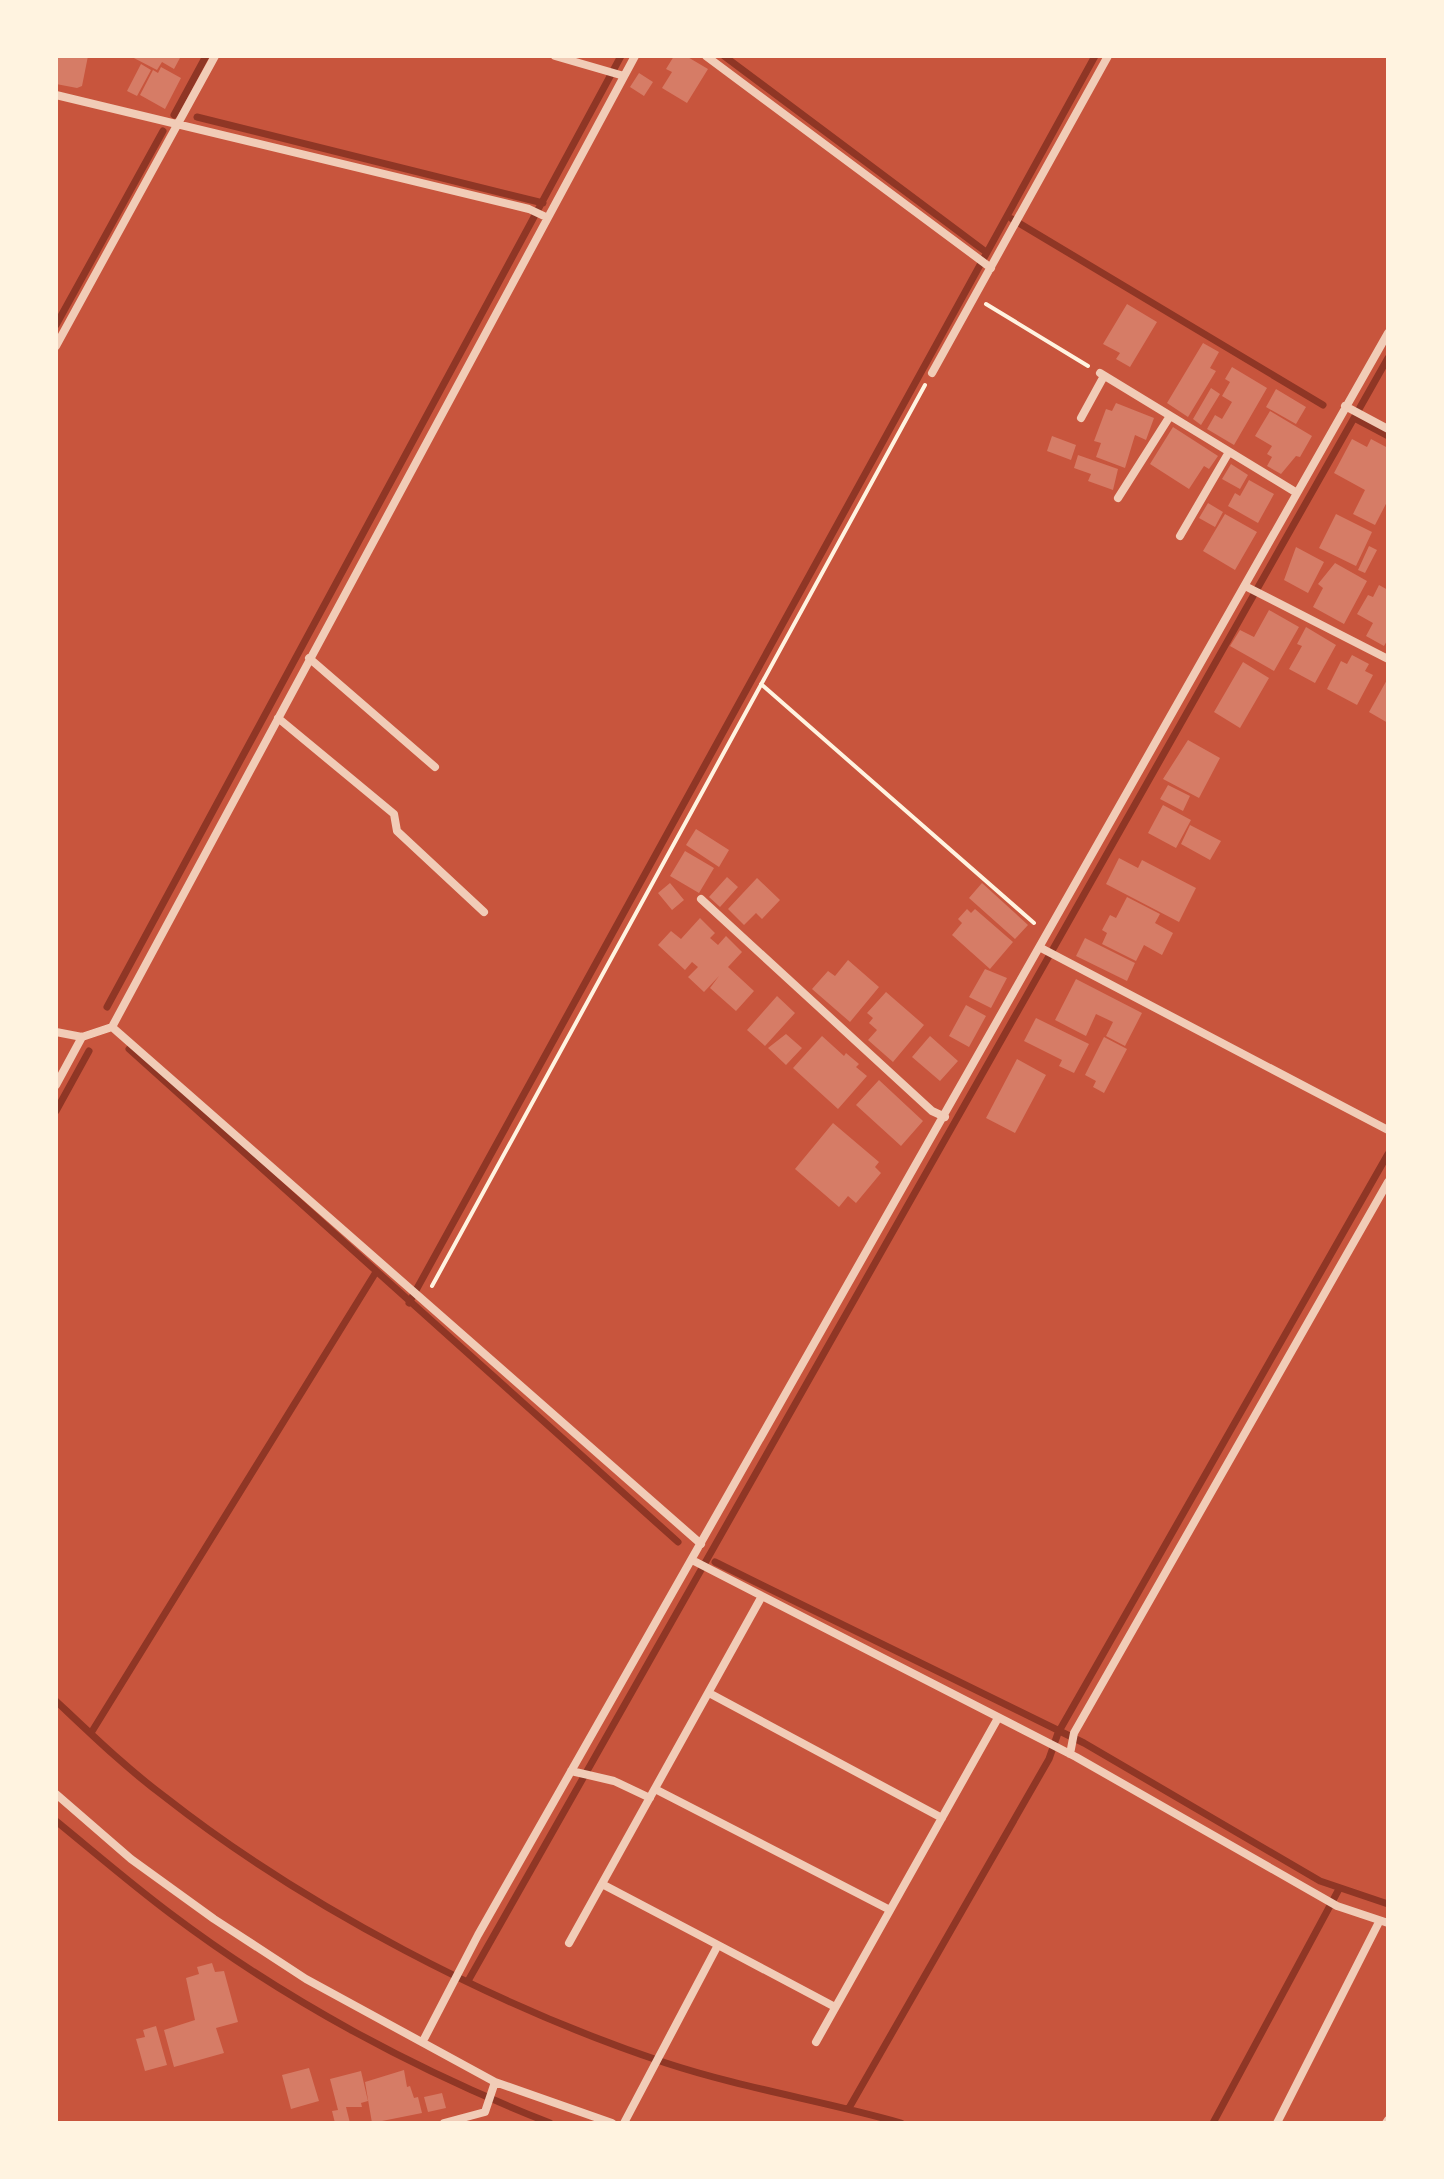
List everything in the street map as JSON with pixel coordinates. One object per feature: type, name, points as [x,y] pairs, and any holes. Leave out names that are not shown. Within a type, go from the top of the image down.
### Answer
[{"type":"street","points":[[56,346],[215,56]]},
{"type":"street","points":[[555,56],[621,74]]},
{"type":"street","points":[[56,1032],[82,1037],[112,1027],[621,74],[635,56]]},
{"type":"street","points":[[706,56],[988,266]]},
{"type":"street","points":[[932,373],[988,266],[1108,56]]},
{"type":"street","points":[[56,95],[529,209],[545,216]]},
{"type":"street","points":[[423,2041],[461,1966],[571,1771],[1044,949],[1048,935],[1252,589],[1297,493],[1349,408],[1388,333]]},
{"type":"street","points":[[1081,418],[1102,374],[1297,493]]},
{"type":"street","points":[[1349,408],[1388,429]]},
{"type":"street","points":[[1118,498],[1170,416]]},
{"type":"street","points":[[1180,536],[1229,452]]},
{"type":"street","points":[[1252,589],[1388,659]]},
{"type":"street","points":[[309,658],[435,767]]},
{"type":"street","points":[[278,718],[394,814],[397,831],[484,912]]},
{"type":"street","points":[[701,899],[932,1111],[945,1117]]},
{"type":"street","points":[[1044,949],[1388,1130]]},
{"type":"street","points":[[112,1027],[343,1225],[410,1288],[701,1544]]},
{"type":"street","points":[[56,1085],[82,1037]]},
{"type":"street","points":[[1067,1751],[1074,1733],[1388,1182]]},
{"type":"street","points":[[694,1561],[1067,1751],[1337,1906],[1384,1922],[1277,2123]]},
{"type":"street","points":[[569,1943],[762,1596]]},
{"type":"street","points":[[709,1693],[942,1818]]},
{"type":"street","points":[[816,2042],[998,1718]]},
{"type":"street","points":[[571,1771],[614,1781],[650,1798]]},
{"type":"street","points":[[655,1789],[890,1910]]},
{"type":"street","points":[[56,1794],[131,1859],[249,1943],[344,2001],[423,2041],[494,2086],[612,2123]]},
{"type":"street","points":[[602,1884],[835,2007]]},
{"type":"street","points":[[624,2123],[718,1945]]},
{"type":"street","points":[[444,2123],[487,2108],[494,2086]]},
{"type":"path","points":[[974,297],[1102,374]]},
{"type":"path","points":[[423,1299],[932,373]]},
{"type":"path","points":[[761,684],[1048,935]]},
{"type":"building","points":[[57,56],[88,56],[82,86],[56,84]]},
{"type":"building","points":[[130,56],[181,56],[174,69],[162,62],[157,70]]},
{"type":"building","points":[[674,56],[686,56],[708,69],[687,103],[662,88],[672,72],[666,69]]},
{"type":"building","points":[[141,64],[151,70],[137,96],[127,91]]},
{"type":"building","points":[[161,67],[181,78],[165,109],[140,95],[153,70],[158,73]]},
{"type":"building","points":[[639,73],[653,82],[644,96],[630,87]]},
{"type":"building","points":[[1127,304],[1157,322],[1130,367],[1116,359],[1120,353],[1103,344]]},
{"type":"building","points":[[1203,343],[1219,352],[1210,368],[1216,371],[1188,417],[1167,403]]},
{"type":"building","points":[[1232,367],[1267,388],[1234,445],[1207,429],[1215,415],[1222,419],[1232,402],[1222,396],[1230,382],[1225,379]]},
{"type":"building","points":[[1211,388],[1220,394],[1201,425],[1193,419]]},
{"type":"building","points":[[1276,389],[1306,407],[1296,424],[1266,407]]},
{"type":"building","points":[[1116,403],[1154,418],[1146,440],[1135,435],[1125,468],[1096,457],[1101,443],[1094,441],[1106,409],[1112,411]]},
{"type":"building","points":[[1270,411],[1312,436],[1300,457],[1296,456],[1281,474],[1267,466],[1272,457],[1267,454],[1272,446],[1255,436]]},
{"type":"building","points":[[1173,427],[1218,456],[1209,469],[1204,466],[1189,489],[1150,464]]},
{"type":"building","points":[[1052,436],[1076,445],[1071,460],[1047,451]]},
{"type":"building","points":[[1352,439],[1367,447],[1371,439],[1388,448],[1388,500],[1375,525],[1353,514],[1365,490],[1334,473]]},
{"type":"building","points":[[1078,455],[1118,469],[1113,490],[1088,481],[1091,474],[1074,468]]},
{"type":"building","points":[[1231,464],[1248,475],[1240,489],[1222,479]]},
{"type":"building","points":[[1249,480],[1274,494],[1258,523],[1228,506],[1235,493],[1240,496]]},
{"type":"building","points":[[1208,503],[1223,512],[1215,527],[1199,518]]},
{"type":"building","points":[[1225,514],[1257,532],[1235,570],[1203,551]]},
{"type":"building","points":[[1336,514],[1372,532],[1356,566],[1319,548]]},
{"type":"building","points":[[1369,546],[1377,550],[1365,573],[1358,570]]},
{"type":"building","points":[[1296,547],[1324,562],[1308,593],[1284,580]]},
{"type":"building","points":[[1335,563],[1367,581],[1344,624],[1313,607],[1323,588],[1318,584]]},
{"type":"building","points":[[1379,585],[1388,590],[1388,639],[1384,646],[1366,636],[1373,623],[1357,614],[1368,595],[1373,597]]},
{"type":"building","points":[[1269,610],[1299,627],[1274,671],[1230,646],[1240,630],[1254,637]]},
{"type":"building","points":[[1306,627],[1336,645],[1315,683],[1289,669],[1302,646],[1297,644]]},
{"type":"building","points":[[1352,655],[1369,664],[1365,671],[1373,675],[1357,705],[1327,689],[1341,661],[1347,664]]},
{"type":"building","points":[[1243,662],[1269,678],[1240,728],[1214,712]]},
{"type":"building","points":[[1388,678],[1388,723],[1369,712]]},
{"type":"building","points":[[1188,740],[1220,758],[1199,798],[1163,779]]},
{"type":"building","points":[[1168,785],[1190,796],[1183,811],[1160,799]]},
{"type":"building","points":[[1163,805],[1191,820],[1176,848],[1148,833]]},
{"type":"building","points":[[1190,825],[1221,841],[1210,860],[1181,844]]},
{"type":"building","points":[[696,829],[729,850],[719,867],[686,845]]},
{"type":"building","points":[[685,851],[714,868],[699,893],[670,876]]},
{"type":"building","points":[[1119,858],[1138,868],[1142,860],[1196,888],[1179,922],[1106,884]]},
{"type":"building","points":[[727,877],[738,887],[720,907],[709,897]]},
{"type":"building","points":[[757,878],[780,900],[762,919],[756,913],[744,925],[728,909]]},
{"type":"building","points":[[670,883],[684,900],[672,910],[658,893]]},
{"type":"building","points":[[982,883],[1028,925],[1015,939],[969,898]]},
{"type":"building","points":[[1127,897],[1160,914],[1155,923],[1173,933],[1162,955],[1144,945],[1136,961],[1102,944],[1107,933],[1102,930],[1110,915],[1116,918]]},
{"type":"building","points":[[967,909],[971,913],[975,909],[1013,942],[990,969],[952,935],[962,923],[958,919]]},
{"type":"building","points":[[700,918],[715,933],[710,938],[718,945],[726,936],[742,952],[728,967],[754,991],[736,1011],[710,988],[719,976],[704,992],[688,977],[698,967],[692,962],[685,970],[658,945],[671,931],[681,939]]},
{"type":"building","points":[[1085,938],[1135,963],[1127,981],[1076,956]]},
{"type":"building","points":[[848,960],[879,987],[850,1022],[812,989],[828,971],[835,976]]},
{"type":"building","points":[[985,969],[1007,978],[991,1008],[969,997]]},
{"type":"building","points":[[1076,979],[1142,1013],[1125,1046],[1106,1036],[1113,1022],[1096,1014],[1086,1036],[1055,1020]]},
{"type":"building","points":[[886,992],[924,1025],[893,1062],[868,1040],[877,1030],[869,1023],[873,1018],[867,1013]]},
{"type":"building","points":[[777,996],[795,1013],[765,1046],[747,1030]]},
{"type":"building","points":[[966,1005],[986,1016],[969,1047],[949,1036]]},
{"type":"building","points":[[1036,1018],[1089,1044],[1074,1073],[1059,1066],[1062,1060],[1024,1041]]},
{"type":"building","points":[[786,1034],[802,1048],[786,1065],[768,1048]]},
{"type":"building","points":[[822,1036],[844,1056],[846,1053],[859,1064],[856,1067],[867,1076],[838,1109],[793,1068]]},
{"type":"building","points":[[930,1036],[958,1061],[940,1081],[912,1057]]},
{"type":"building","points":[[1104,1037],[1127,1049],[1104,1093],[1093,1087],[1096,1081],[1085,1075]]},
{"type":"building","points":[[1017,1059],[1046,1075],[1015,1133],[986,1118]]},
{"type":"building","points":[[879,1080],[923,1121],[901,1146],[856,1105]]},
{"type":"building","points":[[833,1123],[879,1162],[875,1167],[881,1173],[856,1203],[848,1196],[839,1207],[795,1169]]},
{"type":"building","points":[[212,1963],[215,1972],[224,1971],[238,2022],[216,2028],[224,2053],[174,2067],[164,2030],[195,2020],[186,1978],[199,1974],[197,1967]]},
{"type":"building","points":[[156,2026],[167,2065],[145,2071],[136,2039],[145,2037],[143,2030]]},
{"type":"building","points":[[309,2068],[319,2101],[291,2109],[282,2075]]},
{"type":"building","points":[[404,2070],[407,2087],[410,2086],[414,2098],[418,2097],[422,2113],[372,2123],[365,2082]]},
{"type":"building","points":[[361,2071],[368,2101],[361,2103],[362,2107],[346,2107],[350,2123],[335,2123],[332,2111],[338,2110],[330,2079]]},
{"type":"building","points":[[442,2093],[446,2108],[428,2112],[424,2097]]},
{"type":"waterway","points":[[174,115],[206,56]]},
{"type":"waterway","points":[[107,1007],[621,56]]},
{"type":"waterway","points":[[724,56],[986,252]]},
{"type":"waterway","points":[[409,1303],[1095,56]]},
{"type":"waterway","points":[[197,117],[543,203]]},
{"type":"waterway","points":[[56,325],[163,131]]},
{"type":"waterway","points":[[1012,219],[1323,405]]},
{"type":"waterway","points":[[468,1981],[1388,358]]},
{"type":"waterway","points":[[1354,418],[1388,436]]},
{"type":"waterway","points":[[129,1049],[678,1542]]},
{"type":"waterway","points":[[56,1111],[89,1051]]},
{"type":"waterway","points":[[849,2108],[1049,1759],[1058,1733],[1388,1154]]},
{"type":"waterway","points":[[91,1733],[376,1272]]},
{"type":"waterway","points":[[715,1562],[1084,1743],[1320,1881],[1388,1904]]},
{"type":"waterway","points":[[56,1701],[136,1774],[220,1838],[340,1915],[470,1983],[602,2040],[666,2063],[901,2123]]},
{"type":"waterway","points":[[56,1821],[171,1914],[260,1976],[402,2057],[550,2123]]},
{"type":"waterway","points":[[1213,2123],[1339,1889]]}]
